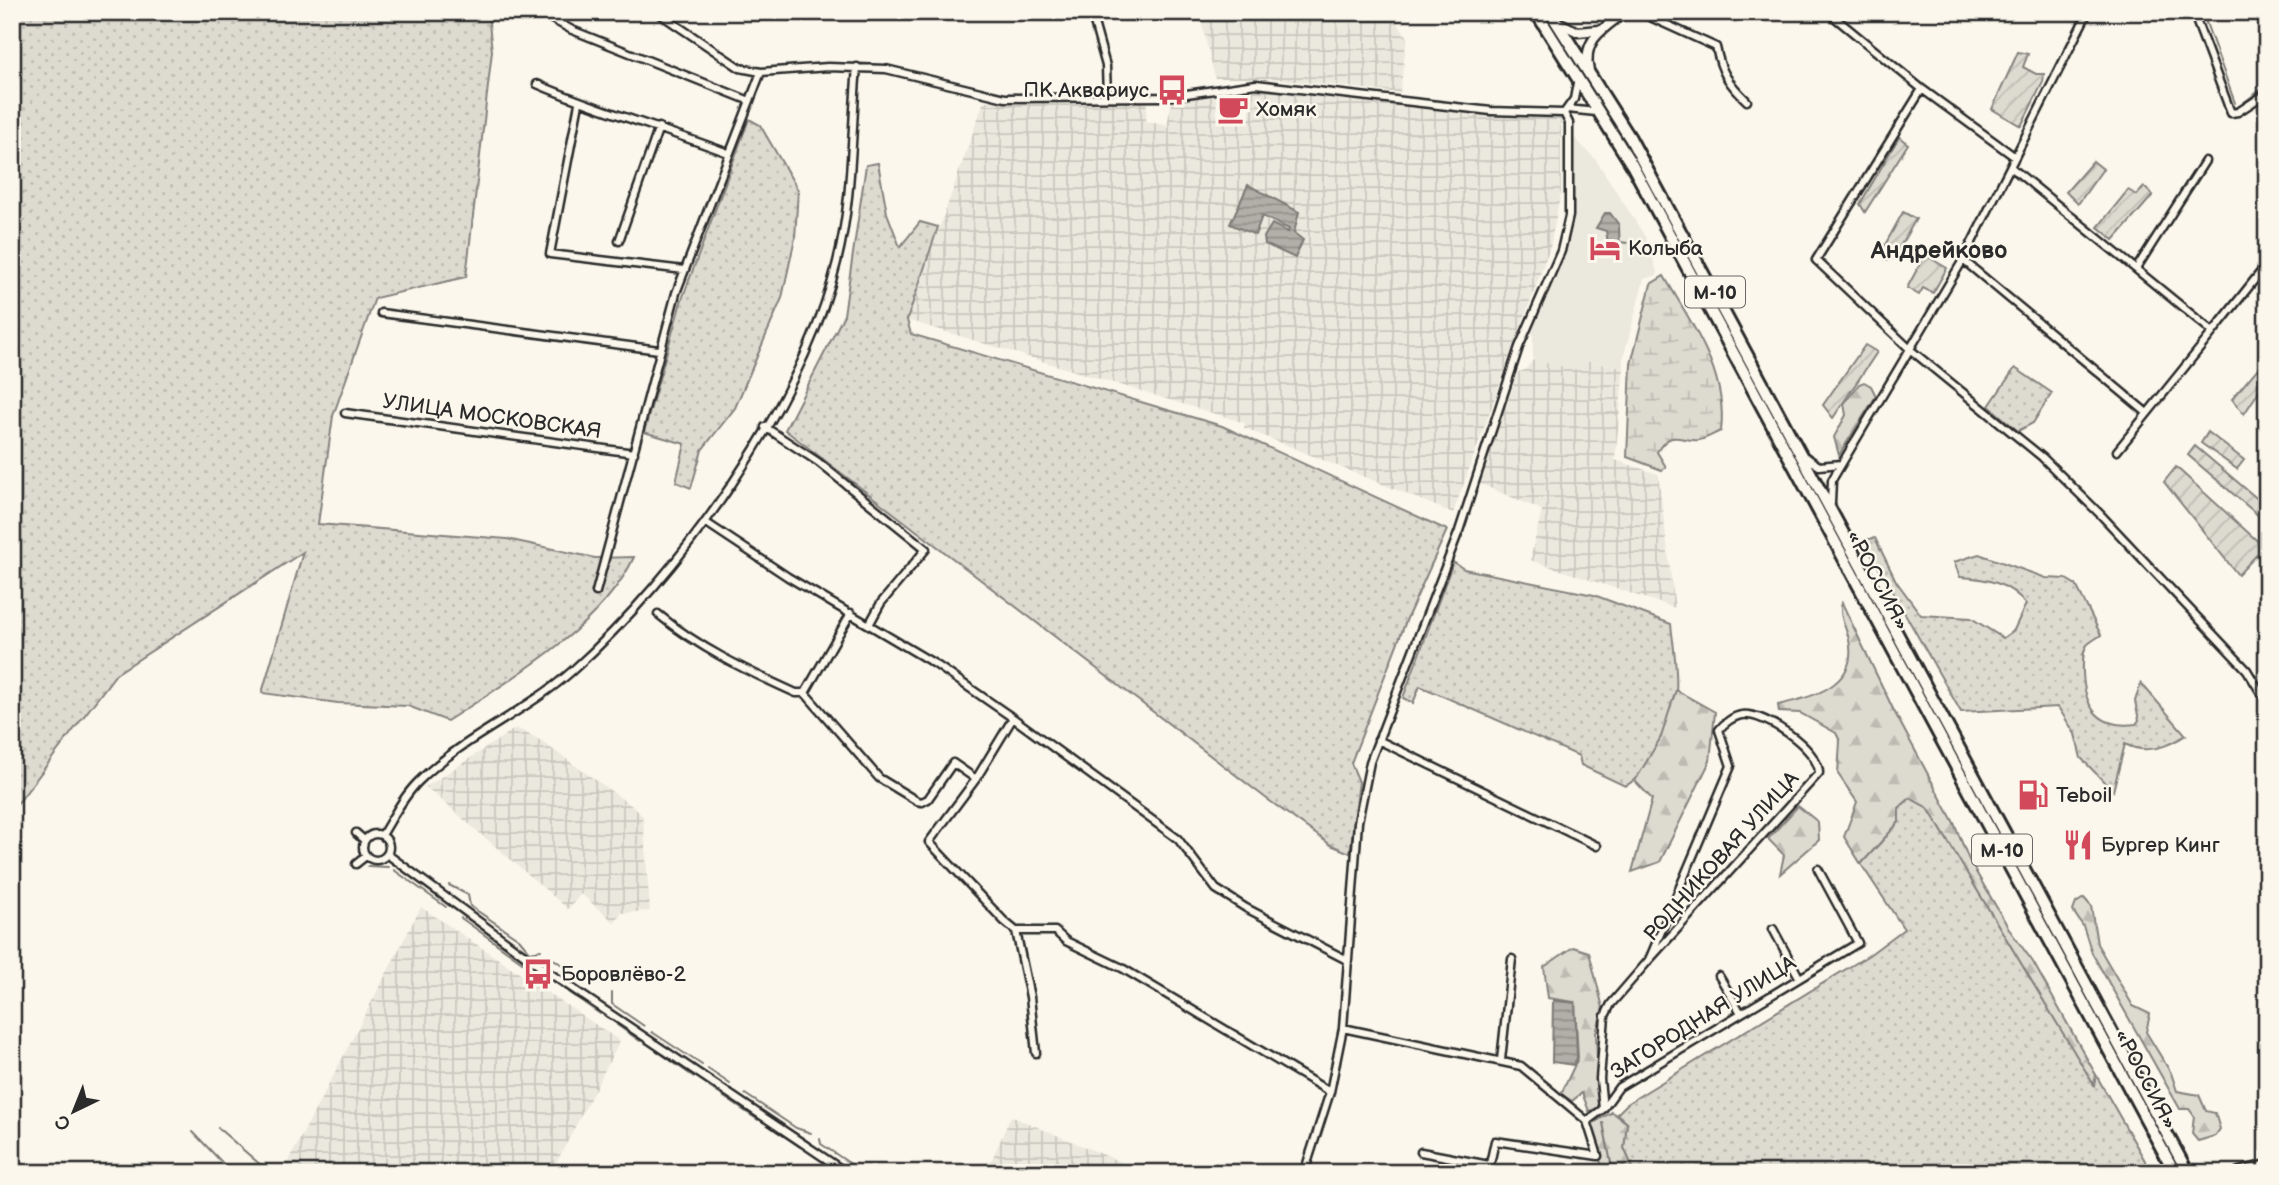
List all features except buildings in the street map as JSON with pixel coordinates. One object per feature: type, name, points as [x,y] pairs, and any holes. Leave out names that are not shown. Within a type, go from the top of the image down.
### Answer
[{"type":"highway","points":[[1530,12],[1632,165]]},
{"type":"highway","name":"«РОССИЯ»","points":[[1536,12],[1632,165],[2175,1173]]},
{"type":"highway","name":"«РОССИЯ»","points":[[1551,14],[1630,138],[2188,1173]]},
{"type":"main road","points":[[2239,1173],[2267,1166]]},
{"type":"street","points":[[539,12],[572,30],[750,101]]},
{"type":"street","points":[[657,12],[740,68],[761,72],[857,67],[886,69],[1005,98],[1166,97],[1256,84],[1492,111],[1596,112]]},
{"type":"street","points":[[1091,12],[1106,66],[1107,97]]},
{"type":"street","points":[[1551,14],[1573,30],[1588,32],[1601,29],[1625,12]]},
{"type":"street","points":[[1639,12],[1716,47],[1720,69],[1727,83],[1747,101]]},
{"type":"street","points":[[1828,12],[1922,89],[2015,157]]},
{"type":"street","points":[[1832,511],[1830,485],[1910,346],[1964,260],[2088,12]]},
{"type":"street","points":[[2193,12],[2231,113],[2238,112],[2267,93]]},
{"type":"street","points":[[1591,76],[1587,66],[1588,50],[1601,29]]},
{"type":"street","points":[[382,835],[411,790],[432,769],[529,705],[574,670],[640,600],[705,522],[765,427],[818,324],[838,260],[849,187],[857,67]]},
{"type":"street","points":[[596,592],[659,350],[684,270],[761,72]]},
{"type":"street","points":[[1304,1173],[1330,1092],[1343,1028],[1360,800],[1378,740],[1459,531],[1519,347],[1561,251],[1569,216],[1569,123],[1566,111],[1577,83]]},
{"type":"street","points":[[537,84],[579,103],[659,127],[728,153]]},
{"type":"street","points":[[1922,89],[1816,260],[1910,346],[2042,457],[2247,670],[2267,703]]},
{"type":"street","points":[[579,103],[550,254],[684,270]]},
{"type":"street","points":[[619,241],[659,127]]},
{"type":"street","points":[[2136,269],[2205,161]]},
{"type":"street","points":[[2011,168],[2213,332]]},
{"type":"street","points":[[1964,260],[2147,413]]},
{"type":"street","points":[[2117,451],[2267,264]]},
{"type":"street","points":[[381,313],[659,350]]},
{"type":"street","name":"УЛИЦА МОСКОВСКАЯ","points":[[345,413],[634,453]]},
{"type":"street","points":[[765,427],[818,462],[926,549],[881,603],[870,623]]},
{"type":"street","points":[[1803,455],[1819,466],[1843,464]]},
{"type":"street","points":[[705,522],[788,577],[870,623],[935,664],[1013,718],[1163,826],[1178,839],[1216,889],[1246,908],[1347,960]]},
{"type":"street","points":[[805,693],[851,613]]},
{"type":"street","points":[[658,614],[681,633],[740,667],[796,693],[805,693],[879,778],[917,801],[922,803],[928,799],[953,763],[976,779]]},
{"type":"street","name":"РОДНИКОВАЯ УЛИЦА","points":[[1603,1109],[1600,1079],[1605,1016],[1619,993],[1817,776],[1819,763],[1810,751],[1768,722],[1743,715],[1721,727],[1719,733],[1731,766],[1649,960]]},
{"type":"street","points":[[1013,718],[976,779],[929,842],[1016,931],[1030,997],[1036,1053]]},
{"type":"street","points":[[1378,740],[1597,846]]},
{"type":"street","points":[[356,833],[364,840]]},
{"type":"street","points":[[371,834],[382,835],[388,842],[387,854],[375,860],[366,856],[363,849],[364,840],[371,834]]},
{"type":"street","points":[[387,854],[542,968],[848,1173]]},
{"type":"street","points":[[356,864],[366,856]]},
{"type":"street","name":"ЗАГОРОДНАЯ УЛИЦА","points":[[1587,1121],[1603,1109],[1619,1087],[1858,943],[1818,869]]},
{"type":"street","points":[[1773,929],[1800,978]]},
{"type":"street","points":[[1016,931],[1055,931],[1330,1092]]},
{"type":"street","points":[[1502,1060],[1512,958]]},
{"type":"street","points":[[1719,976],[1741,1013]]},
{"type":"street","points":[[1343,1028],[1521,1066],[1587,1121],[1598,1156],[1494,1140],[1488,1169],[1421,1152]]},
{"type":"shaded area","points":[[1199,12],[1389,12],[1407,36],[1400,93],[1268,78],[1215,78]]},
{"type":"shaded area","points":[[1253,87],[1425,108],[1561,118],[1561,192],[1550,247],[1453,513],[1244,428],[1245,423],[907,320],[984,101],[1147,102],[1146,122],[1167,125],[1172,100],[1216,94],[1217,115],[1249,119]]},
{"type":"shaded area","name":"Колыба","points":[[1568,131],[1596,160],[1646,238],[1658,275],[1644,279],[1623,359],[1624,367],[1585,361],[1578,371],[1533,360],[1533,319],[1561,251],[1566,217]]},
{"type":"shaded area","points":[[1248,185],[1299,212],[1294,233],[1303,240],[1295,258],[1265,244],[1264,237],[1272,224],[1288,232],[1289,229],[1262,216],[1255,235],[1230,224]]},
{"type":"shaded area","points":[[1605,213],[1610,213],[1619,225],[1620,253],[1617,257],[1610,254],[1606,231],[1596,228]]},
{"type":"shaded area","points":[[1533,360],[1578,370],[1584,361],[1624,367],[1615,460],[1658,474],[1675,608],[1530,560],[1542,510],[1478,483],[1518,372],[1525,370]]},
{"type":"shaded area","points":[[516,728],[538,739],[635,808],[643,817],[650,911],[622,913],[614,922],[581,894],[568,909],[426,787]]},
{"type":"shaded area","points":[[421,907],[620,1041],[551,1173],[292,1173],[285,1168]]},
{"type":"shaded area","points":[[1553,1000],[1575,1003],[1577,1058],[1573,1065],[1552,1062]]},
{"type":"shaded area","points":[[1011,1116],[1145,1172],[986,1173]]},
{"type":"green space","points":[[12,12],[488,14],[492,51],[466,277],[375,298],[333,416],[318,524],[507,539],[595,558],[634,557],[620,582],[578,629],[525,670],[447,721],[408,706],[338,703],[262,693],[303,552],[116,674],[12,811]]},
{"type":"green space","points":[[2018,52],[2028,54],[2023,67],[2036,74],[2044,74],[2043,82],[2021,126],[1992,109]]},
{"type":"green space","points":[[749,119],[760,125],[798,190],[795,238],[782,298],[735,408],[702,450],[691,488],[676,482],[685,444],[644,432],[681,302]]},
{"type":"green space","points":[[1899,137],[1908,144],[1865,212],[1860,204]]},
{"type":"green space","points":[[2093,161],[2103,169],[2078,204],[2066,192]]},
{"type":"green space","points":[[878,163],[887,213],[900,247],[920,222],[938,227],[907,320],[911,334],[1222,426],[1447,530],[1408,616],[1351,763],[1359,782],[1350,853],[1331,845],[1267,799],[785,430],[844,315],[866,165]]},
{"type":"green space","points":[[2144,187],[2153,195],[2114,240],[2098,227],[2128,190],[2137,195]]},
{"type":"green space","points":[[1903,212],[1916,219],[1893,258],[1888,260],[1881,252]]},
{"type":"green space","points":[[1925,255],[1947,268],[1933,293],[1923,288],[1919,295],[1907,288]]},
{"type":"green space","points":[[1664,276],[1706,350],[1719,389],[1722,410],[1721,431],[1699,440],[1671,438],[1662,445],[1657,452],[1666,467],[1662,470],[1627,457],[1631,364],[1651,284]]},
{"type":"green space","points":[[1865,345],[1877,352],[1833,418],[1823,405]]},
{"type":"green space","points":[[2015,368],[2052,393],[2033,423],[2018,431],[1989,406]]},
{"type":"green space","points":[[2258,368],[2267,379],[2244,414],[2232,399]]},
{"type":"green space","points":[[1864,382],[1871,386],[1876,396],[1839,455],[1834,437],[1846,415],[1844,404],[1859,384]]},
{"type":"green space","points":[[2208,432],[2244,460],[2237,469],[2201,443]]},
{"type":"green space","points":[[2195,446],[2267,507],[2267,523],[2188,455]]},
{"type":"green space","points":[[2176,467],[2264,547],[2238,575],[2164,482]]},
{"type":"green space","points":[[1875,538],[1896,581],[1921,615],[1971,618],[2003,638],[2014,630],[2026,604],[2005,586],[1960,577],[1954,562],[1979,554],[2046,578],[2066,579],[2076,585],[2101,635],[2087,645],[2084,651],[2084,684],[2090,705],[2103,719],[2112,723],[2136,724],[2139,720],[2135,701],[2141,683],[2186,735],[2156,748],[2140,749],[2125,744],[2113,791],[2081,758],[2075,734],[2058,707],[1961,712],[1863,540]]},
{"type":"green space","points":[[1453,562],[1464,569],[1594,595],[1671,624],[1676,675],[1674,702],[1658,744],[1634,780],[1625,786],[1581,765],[1579,756],[1420,686],[1413,703],[1403,698]]},
{"type":"green space","points":[[1842,603],[1894,711],[1954,823],[1969,860],[2011,932],[2033,962],[2096,1075],[2094,1085],[1928,808],[1910,798],[1899,808],[1899,822],[1861,864],[1844,837],[1857,802],[1838,774],[1840,741],[1836,733],[1800,713],[1779,712],[1778,705],[1805,698],[1830,687],[1840,679],[1847,668],[1850,656],[1849,640],[1842,617]]},
{"type":"green space","points":[[1676,690],[1715,712],[1710,761],[1660,862],[1632,872],[1652,799],[1635,781],[1661,737]]},
{"type":"green space","points":[[1910,798],[1928,808],[2094,1084],[2096,1075],[2148,1166],[2147,1173],[1635,1173],[1624,1148],[1627,1123],[1617,1114],[1628,1103],[1869,955],[1904,929],[1861,864],[1899,822],[1899,808]]},
{"type":"green space","points":[[1798,806],[1818,822],[1819,840],[1780,874],[1784,855],[1768,839]]},
{"type":"green space","points":[[2084,898],[2091,906],[2097,944],[2133,1006],[2150,1014],[2146,1032],[2171,1073],[2177,1091],[2199,1095],[2206,1111],[2215,1113],[2220,1129],[2215,1136],[2198,1141],[2192,1134],[2194,1116],[2189,1109],[2180,1109],[2092,953],[2083,926],[2073,911],[2076,903]]},
{"type":"green space","points":[[1573,947],[1589,952],[1603,1008],[1596,1033],[1599,1108],[1589,1111],[1582,1093],[1572,1101],[1561,1094],[1578,1058],[1575,1002],[1548,998],[1544,967]]},
{"type":"green space","points":[[1612,1112],[1627,1123],[1624,1148],[1635,1173],[1603,1173],[1592,1124]]},
{"type":"waterway","points":[[2204,17],[2235,103]]},
{"type":"waterway","points":[[2243,103],[2267,85]]},
{"type":"waterway","points":[[1620,242],[1627,243]]},
{"type":"waterway","points":[[368,866],[388,867]]},
{"type":"waterway","points":[[394,870],[446,907]]},
{"type":"waterway","points":[[449,885],[468,895],[470,906],[519,939],[530,952],[541,950]]},
{"type":"waterway","points":[[461,918],[525,964]]},
{"type":"waterway","points":[[552,958],[583,979],[593,979]]},
{"type":"waterway","points":[[550,979],[600,1014]]},
{"type":"waterway","points":[[612,993],[612,1004],[644,1026]]},
{"type":"waterway","points":[[617,1025],[640,1041]]},
{"type":"waterway","points":[[652,1032],[702,1065]]},
{"type":"waterway","points":[[657,1051],[694,1077]]},
{"type":"waterway","points":[[708,1069],[730,1084]]},
{"type":"waterway","points":[[709,1087],[758,1120]]},
{"type":"waterway","points":[[745,1094],[796,1128],[811,1133]]},
{"type":"waterway","points":[[1603,1123],[1613,1173]]},
{"type":"waterway","points":[[218,1128],[270,1173]]},
{"type":"waterway","points":[[775,1130],[800,1147]]},
{"type":"waterway","points":[[193,1132],[232,1173]]},
{"type":"waterway","points":[[820,1139],[821,1144],[864,1173]]},
{"type":"place","name":"ПК Аквариус","points":[[1172,90]]},
{"type":"place","name":"Хомяк","points":[[1233,109]]},
{"type":"place","name":"Колыба","points":[[1605,248]]},
{"type":"place","name":"Teboil","points":[[2033,795]]},
{"type":"place","name":"Бургер Кинг","points":[[2078,845]]},
{"type":"place","name":"Боровлёво-2","points":[[538,974]]},
{"type":"district","name":"Андрейково","points":[[1939,250]]}]
